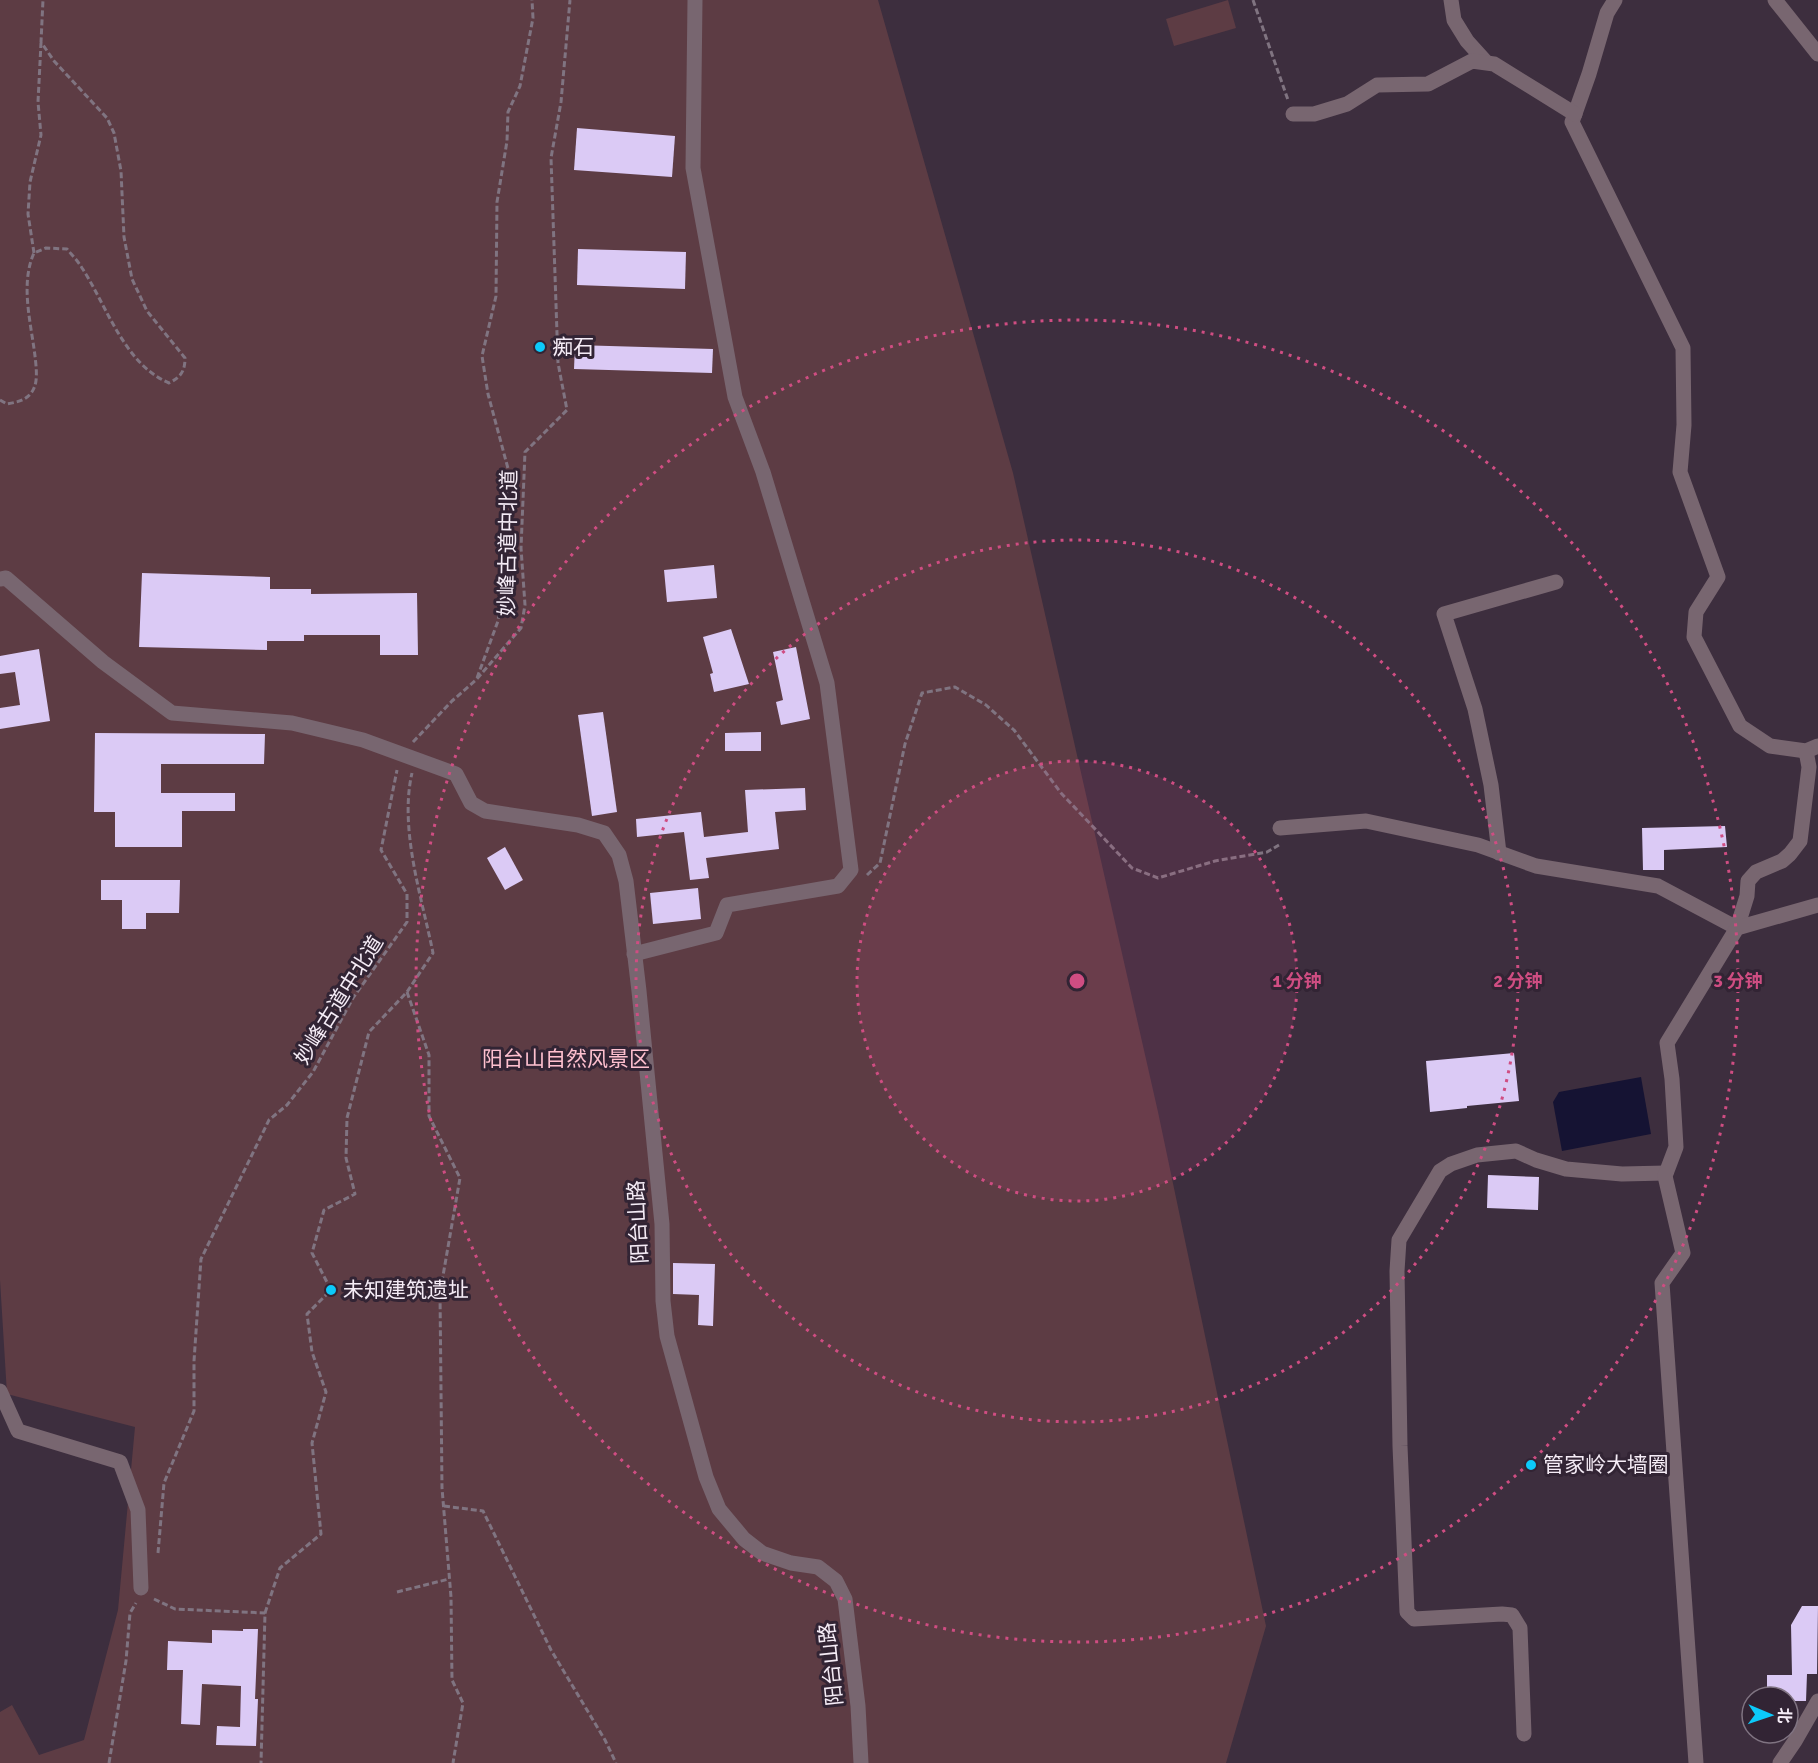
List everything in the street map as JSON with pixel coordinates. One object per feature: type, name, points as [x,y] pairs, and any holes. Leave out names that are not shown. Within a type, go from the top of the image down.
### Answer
[{"type":"street","points":[[634,954],[716,933],[727,905],[838,886],[851,870],[826,683],[763,472],[735,397],[693,168],[695,0]]},
{"type":"street","points":[[1451,0],[1454,20],[1467,41],[1486,62]]},
{"type":"street","points":[[1615,0],[1607,13],[1572,122],[1683,348],[1684,425],[1680,472],[1718,577],[1696,612],[1694,637],[1740,726],[1770,746],[1812,748],[1800,842],[1782,861],[1756,872],[1748,880],[1747,896],[1737,928],[1667,1043],[1672,1079],[1676,1147],[1665,1176],[1683,1253],[1662,1283],[1696,1763]]},
{"type":"street","points":[[1775,0],[1818,54]]},
{"type":"street","points":[[1293,114],[1314,114],[1347,104],[1377,85],[1428,84],[1472,61],[1494,64],[1575,114]]},
{"type":"street","name":"阳台山路","points":[[0,579],[6,578],[103,662],[172,713],[292,723],[363,740],[456,774],[471,802],[485,811],[578,825],[604,833],[620,855],[626,881],[662,1224],[663,1301],[668,1336],[706,1478],[719,1509],[744,1539],[762,1552],[791,1563],[818,1567],[836,1581],[845,1599],[858,1706],[861,1763]]},
{"type":"street","points":[[1499,853],[1491,785],[1475,709],[1444,614],[1556,582]]},
{"type":"street","points":[[1280,828],[1366,821],[1478,846],[1536,866],[1658,886],[1737,928],[1818,905]]},
{"type":"street","points":[[1524,1734],[1520,1628],[1512,1616],[1502,1614],[1414,1619],[1407,1612],[1403,1557],[1397,1307],[1399,1240],[1440,1171],[1451,1164],[1477,1155],[1516,1151],[1566,1169],[1622,1174],[1666,1173]]},
{"type":"street","points":[[0,1391],[18,1431],[120,1462],[138,1510],[141,1588]]},
{"type":"street","points":[[1780,1763],[1795,1742],[1818,1701]]},
{"type":"path","points":[[0,400],[7,404],[24,401],[34,388],[36,366],[27,287],[28,265],[34,253],[28,214],[30,182],[41,135],[38,102],[43,0]]},
{"type":"path","points":[[476,680],[498,621],[506,568],[500,536],[510,476],[488,394],[482,356],[496,296],[497,202],[507,141],[508,111],[520,86],[533,18],[532,0]]},
{"type":"path","name":"妙峰古道中北道","points":[[157,1563],[164,1484],[194,1411],[194,1361],[201,1259],[270,1120],[286,1105],[313,1072],[353,998],[407,922],[407,894],[381,849],[387,811],[408,757],[452,701],[476,680],[521,628],[525,605],[521,548],[525,452],[567,410],[558,363],[551,158],[561,102],[570,0]]},
{"type":"path","points":[[1253,0],[1293,114]]},
{"type":"path","points":[[34,253],[46,248],[67,249],[81,266],[124,344],[156,377],[169,383],[179,378],[185,367],[185,358],[147,311],[132,279],[124,237],[121,171],[114,133],[107,117],[54,61],[41,42]]},
{"type":"path","points":[[838,886],[861,882],[880,863],[905,744],[922,693],[955,687],[986,705],[1014,730],[1061,793],[1132,868],[1158,878],[1215,861],[1267,852],[1287,841],[1305,826]]},
{"type":"path","points":[[261,1763],[265,1613],[280,1568],[321,1534],[312,1443],[326,1392],[312,1352],[307,1314],[331,1290],[312,1253],[324,1210],[355,1194],[346,1158],[347,1118],[369,1032],[407,992],[433,953],[410,841],[408,757]]},
{"type":"path","points":[[407,992],[429,1055],[429,1116],[460,1178],[440,1293],[444,1506],[452,1680],[463,1703],[453,1763]]},
{"type":"path","points":[[444,1506],[483,1511],[551,1650],[605,1740],[616,1763]]},
{"type":"path","points":[[397,1593],[449,1579]]},
{"type":"path","points":[[109,1763],[126,1661],[130,1613],[141,1588],[157,1602],[175,1609],[265,1613]]},
{"type":"green space","name":"阳台山自然风景区","points":[[0,0],[878,0],[1013,473],[1158,1112],[1266,1626],[1226,1763],[0,1763],[0,1712],[12,1705],[39,1755],[84,1740],[118,1610],[135,1427],[7,1394],[0,1280]]},
{"type":"green space","points":[[1228,0],[1236,28],[1174,46],[1166,19]]},
{"type":"shaded area","points":[[1641,1077],[1651,1134],[1562,1151],[1553,1102],[1559,1092]]},
{"type":"building","points":[[577,128],[675,136],[672,177],[574,170]]},
{"type":"building","points":[[578,249],[686,252],[685,289],[577,285]]},
{"type":"building","points":[[575,345],[713,349],[712,373],[574,369]]},
{"type":"building","points":[[714,565],[717,598],[667,602],[664,570]]},
{"type":"building","points":[[142,573],[270,577],[270,589],[311,589],[311,594],[417,593],[418,655],[380,655],[380,635],[304,635],[304,641],[267,641],[267,650],[139,647]]},
{"type":"building","points":[[731,629],[749,684],[714,692],[710,674],[713,673],[703,637]]},
{"type":"building","points":[[796,647],[810,719],[781,725],[776,702],[783,700],[773,652]]},
{"type":"building","points":[[39,649],[50,721],[0,729],[0,708],[20,705],[15,672],[0,674],[0,656]]},
{"type":"building","points":[[603,712],[617,812],[592,816],[578,715]]},
{"type":"building","points":[[761,732],[761,751],[725,751],[725,733]]},
{"type":"building","points":[[95,733],[265,734],[264,764],[161,764],[161,793],[235,793],[235,811],[182,811],[182,847],[115,847],[115,812],[94,812]]},
{"type":"building","points":[[805,788],[806,810],[775,812],[779,849],[706,858],[709,878],[690,880],[684,832],[637,837],[636,819],[701,812],[704,837],[748,832],[745,790]]},
{"type":"building","points":[[1725,826],[1727,847],[1664,850],[1664,870],[1643,870],[1642,828]]},
{"type":"building","points":[[505,847],[523,880],[505,890],[487,858]]},
{"type":"building","points":[[101,880],[180,880],[179,913],[146,913],[146,929],[122,929],[122,900],[101,900]]},
{"type":"building","points":[[698,888],[701,919],[653,924],[650,893]]},
{"type":"building","points":[[1514,1053],[1519,1101],[1430,1112],[1426,1061]]},
{"type":"building","points":[[1488,1175],[1539,1177],[1538,1210],[1487,1208]]},
{"type":"building","points":[[673,1263],[715,1264],[713,1326],[698,1325],[699,1295],[673,1294]]},
{"type":"building","points":[[1802,1606],[1818,1606],[1817,1674],[1807,1674],[1806,1701],[1800,1701],[1800,1685],[1767,1685],[1767,1675],[1792,1675],[1791,1625]]},
{"type":"building","points":[[243,1629],[258,1629],[255,1699],[258,1699],[256,1746],[216,1745],[217,1726],[240,1727],[241,1686],[202,1684],[200,1725],[181,1724],[183,1670],[167,1670],[168,1641],[212,1643],[212,1630],[243,1631]]},
{"type":"place","name":"痴石","points":[[540,347]]},
{"type":"place","name":"未知建筑遗址","points":[[331,1290]]},
{"type":"place","name":"管家岭大墙圈","points":[[1531,1465]]}]
